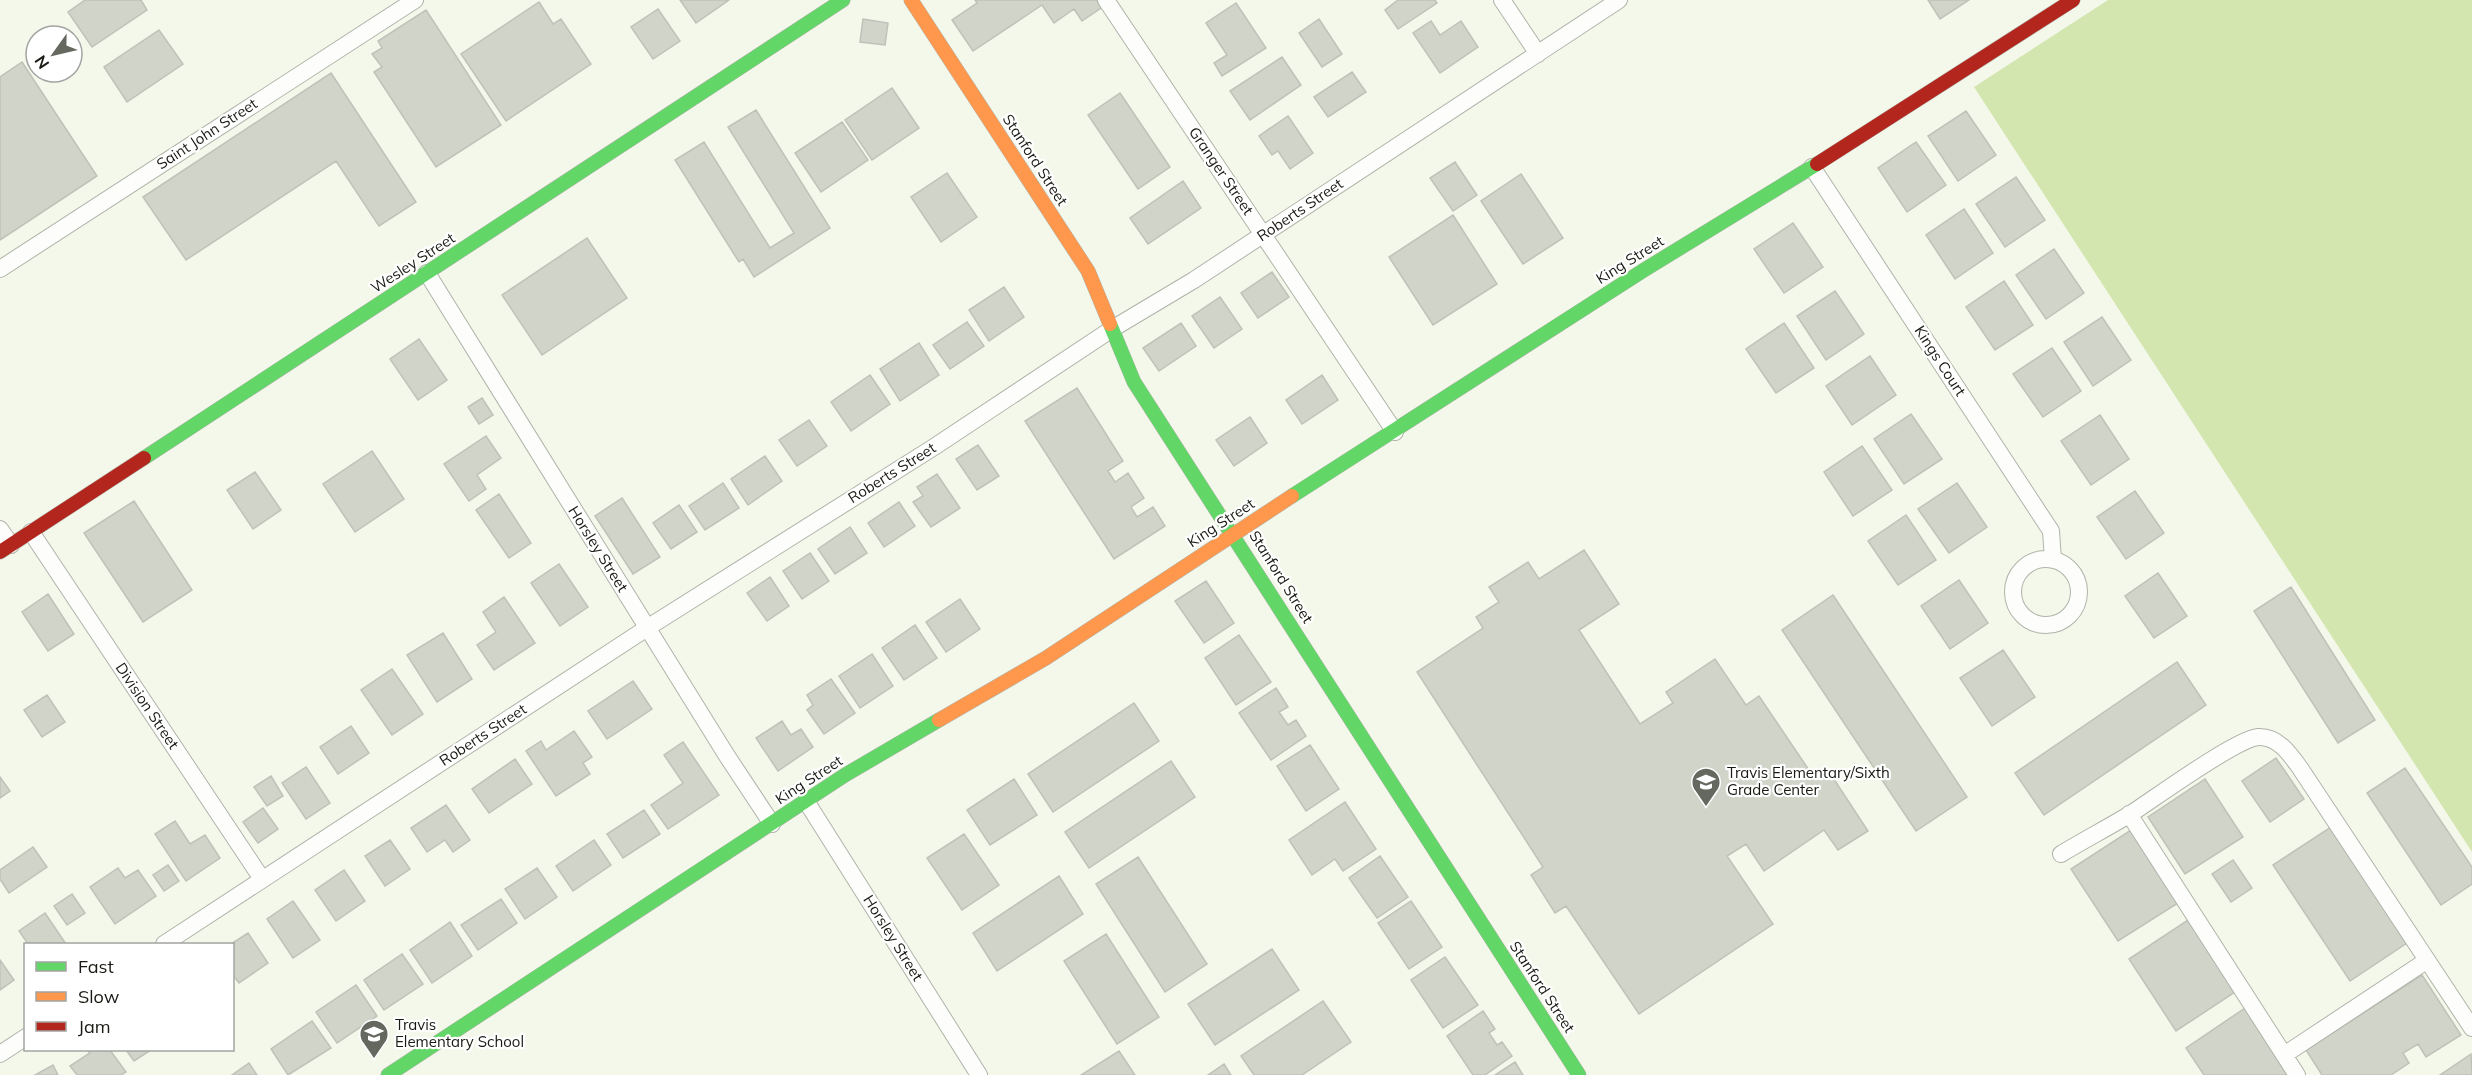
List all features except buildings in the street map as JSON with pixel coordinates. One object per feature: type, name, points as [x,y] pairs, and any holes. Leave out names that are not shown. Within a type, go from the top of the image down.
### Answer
[{"type":"street","name":"Saint John Street","points":[[0,269],[414,0]]},
{"type":"street","name":"Wesley Street","points":[[5,548],[843,0]]},
{"type":"street","name":"Stanford Street","points":[[911,0],[1088,271],[1134,382],[1579,1075]]},
{"type":"street","name":"Granger Street","points":[[1106,0],[1395,432]]},
{"type":"street","points":[[1502,0],[1538,54]]},
{"type":"street","name":"Roberts Street","points":[[167,943],[647,628],[934,447],[1112,329],[1194,280],[1619,0]]},
{"type":"street","name":"King Street","points":[[396,1073],[845,775],[1046,658],[1233,533],[1395,432],[1634,276],[1812,167],[2073,0]]},
{"type":"street","name":"Kings Court","points":[[1812,167],[2051,531],[2053,560]]},
{"type":"street","name":"Horsley Street","points":[[427,273],[727,756],[772,824]]},
{"type":"street","points":[[0,529],[5,548]]},
{"type":"street","name":"Division Street","points":[[32,532],[262,879]]},
{"type":"street","points":[[2061,854],[2245,741],[2258,737],[2270,740],[2283,746],[2300,768],[2472,1028]]},
{"type":"street","name":"Horsley Street","points":[[806,801],[979,1075]]},
{"type":"street","points":[[2129,814],[2296,1075]]},
{"type":"street","points":[[2284,1055],[2426,961]]},
{"type":"street","points":[[0,1054],[24,1038]]},
{"type":"green space","points":[[2108,0],[2472,0],[2472,852],[1974,87]]},
{"type":"traffic: fast","points":[[144,458],[843,0]]},
{"type":"traffic: fast","points":[[1292,496],[1644,270],[1817,164]]},
{"type":"traffic: fast","points":[[1110,324],[1134,382],[1579,1075]]},
{"type":"traffic: fast","points":[[388,1075],[845,775],[939,720]]},
{"type":"traffic: slow","points":[[911,0],[1088,271],[1110,324]]},
{"type":"traffic: slow","points":[[939,720],[1046,658],[1292,496]]},
{"type":"traffic: jam","points":[[1817,164],[2073,0]]},
{"type":"traffic: jam","points":[[0,552],[144,458]]},
{"type":"place","name":"Travis Elementary/Sixth Grade Center","points":[[1706,808]]},
{"type":"place","name":"Travis Elementary School","points":[[374,1060]]}]
